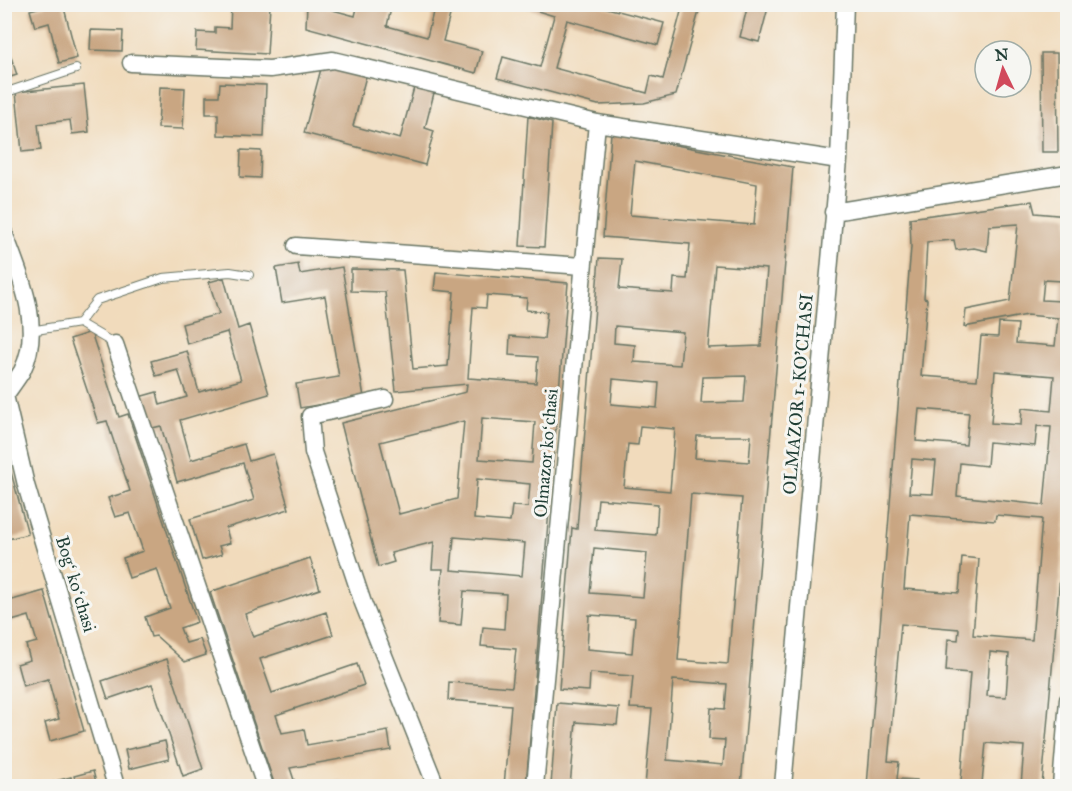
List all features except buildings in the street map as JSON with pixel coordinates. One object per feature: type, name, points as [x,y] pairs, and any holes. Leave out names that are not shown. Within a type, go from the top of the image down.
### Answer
[{"type":"street","name":"OLMAZOR 1-KO'CHASI","points":[[783,786],[839,160],[845,4]]},
{"type":"street","points":[[131,63],[270,69],[333,60],[597,123],[839,160]]},
{"type":"street","name":"Olmazor koʻchasi","points":[[536,786],[597,123]]},
{"type":"street","points":[[833,212],[1068,174]]},
{"type":"street","points":[[4,233],[19,273],[30,318],[29,351],[22,371],[5,393]]},
{"type":"street","points":[[296,246],[583,266]]},
{"type":"street","points":[[115,344],[265,786]]},
{"type":"street","name":"Bogʻ koʻchasi","points":[[5,393],[26,485],[116,786]]},
{"type":"street","points":[[385,399],[310,416],[313,452],[363,603],[436,786]]},
{"type":"street","points":[[1061,786],[1068,700]]},
{"type":"lane","points":[[4,93],[76,69]]},
{"type":"lane","points":[[79,323],[97,300],[163,279],[230,272],[249,275]]},
{"type":"lane","points":[[30,331],[79,323],[115,344]]}]
